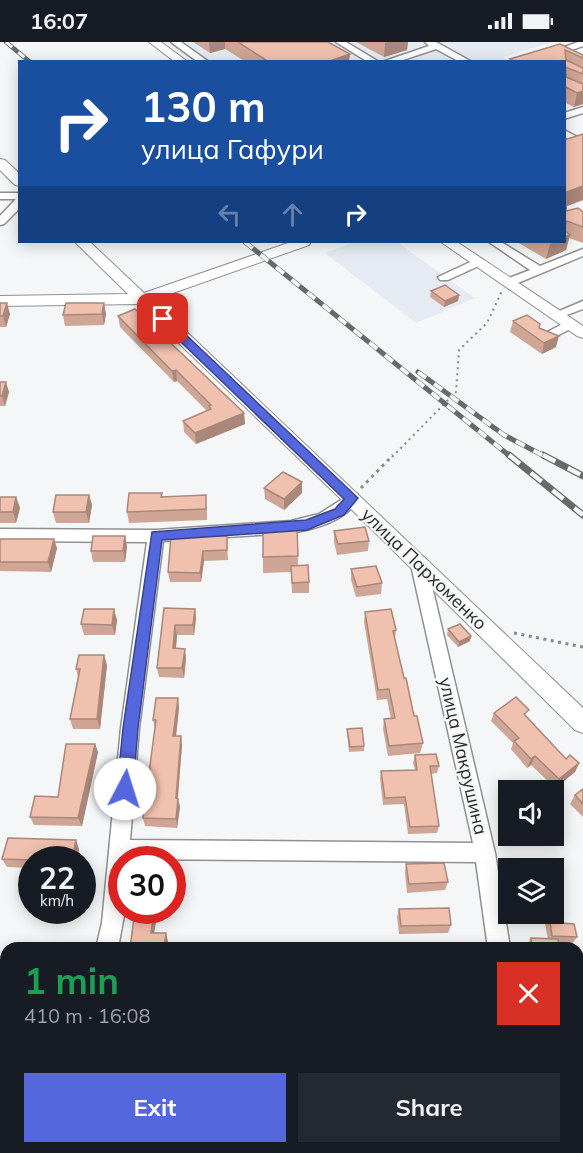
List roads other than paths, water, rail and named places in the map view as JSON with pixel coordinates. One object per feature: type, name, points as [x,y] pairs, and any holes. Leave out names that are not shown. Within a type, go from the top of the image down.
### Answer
[{"type":"main road","points":[[154,42],[180,60]]},
{"type":"main road","points":[[0,163],[18,180]]},
{"type":"main road","name":"улица Пархоменко","points":[[83,243],[352,498],[583,723]]},
{"type":"main road","points":[[0,301],[141,299],[301,243]]},
{"type":"main road","points":[[450,243],[576,329]]},
{"type":"street","points":[[175,42],[202,60]]},
{"type":"street","points":[[340,42],[372,60]]},
{"type":"street","points":[[534,60],[583,43]]},
{"type":"street","points":[[394,60],[433,44],[464,60]]},
{"type":"street","points":[[566,115],[582,111]]},
{"type":"street","points":[[566,135],[583,144]]},
{"type":"street","points":[[0,196],[18,196]]},
{"type":"street","points":[[0,222],[18,203]]},
{"type":"street","points":[[496,243],[539,270]]},
{"type":"street","points":[[508,283],[580,250]]},
{"type":"street","points":[[444,277],[479,262]]},
{"type":"street","points":[[556,315],[583,305]]},
{"type":"street","points":[[544,338],[576,329]]},
{"type":"street","points":[[0,536],[156,536],[307,525],[339,512],[352,498]]},
{"type":"street","points":[[120,846],[130,728],[156,536]]},
{"type":"street","name":"улица Макрушина","points":[[419,565],[485,853],[498,942]]},
{"type":"street","points":[[186,850],[485,853]]},
{"type":"street","points":[[108,942],[113,924]]},
{"type":"railway","points":[[6,42],[28,60]]},
{"type":"railway","points":[[246,243],[511,457]]},
{"type":"railway","points":[[418,372],[504,435],[546,457]]},
{"type":"railway","points":[[509,455],[583,515]]},
{"type":"railway","points":[[543,455],[583,476]]}]
